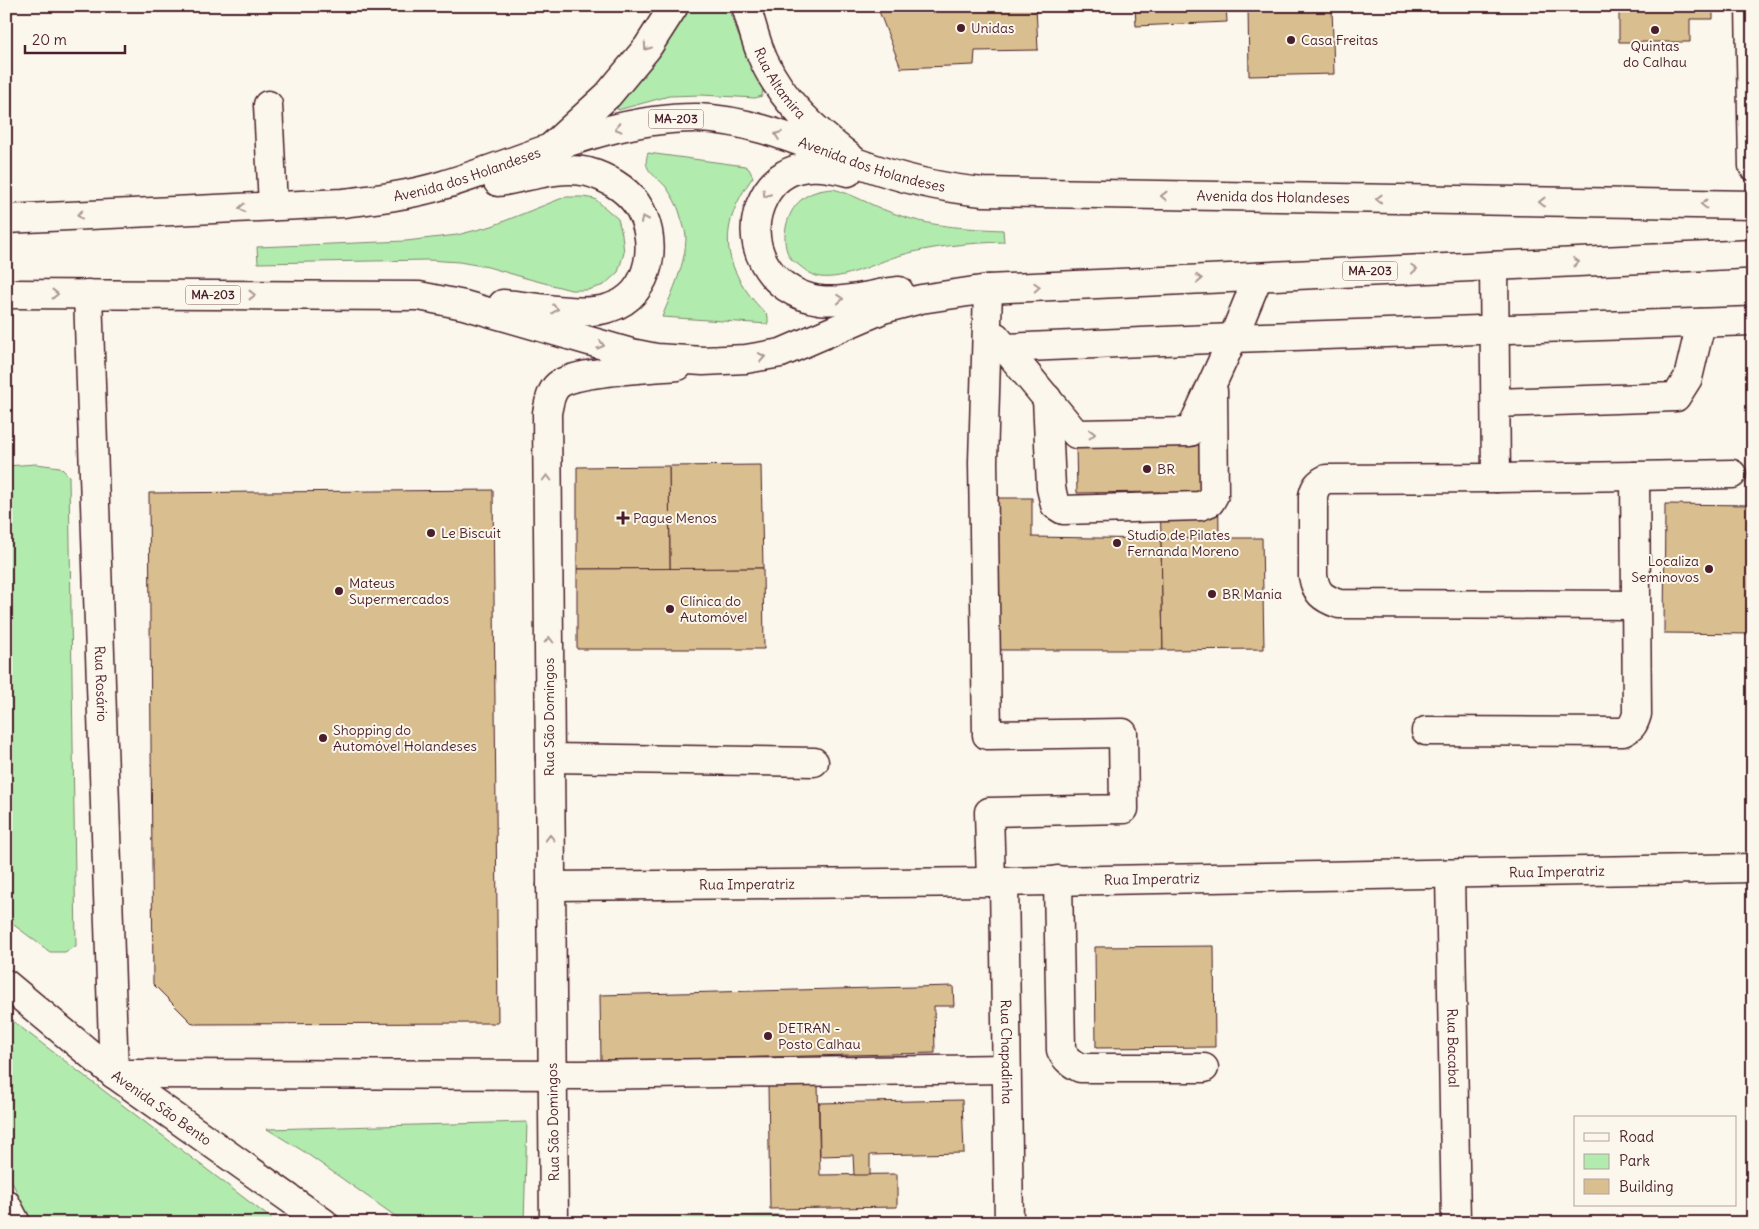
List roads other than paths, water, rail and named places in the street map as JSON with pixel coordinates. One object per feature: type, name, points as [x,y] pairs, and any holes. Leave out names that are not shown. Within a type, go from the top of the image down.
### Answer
[{"type":"street","points":[[547,150],[581,121],[619,83],[647,48],[674,6]]},
{"type":"street","name":"Rua Altamira","points":[[746,6],[764,61],[788,100],[816,130],[858,164]]},
{"type":"street","points":[[1750,6],[1753,166]]},
{"type":"street","points":[[268,105],[273,206]]},
{"type":"street","name":"Avenida dos Holandeses","points":[[6,219],[343,203],[394,197],[442,186],[596,134],[634,124],[700,118],[722,120],[769,132],[892,175],[934,186],[968,191],[1010,194],[1753,205]]},
{"type":"street","points":[[1010,194],[953,195],[916,192],[873,182],[846,171],[809,167],[797,169],[781,176],[767,192],[761,203],[757,216],[756,240],[758,252],[766,268],[780,283],[803,296],[819,300],[836,300],[901,290],[988,289],[996,338],[1076,434],[1190,432],[1233,338],[1258,277]]},
{"type":"street","points":[[343,203],[448,191],[552,171],[572,170],[588,172],[616,185],[635,203],[646,223],[650,246],[649,261],[644,278],[629,298],[608,308],[584,311],[568,310],[419,296]]},
{"type":"street","name":"MA-203","points":[[6,294],[419,296],[478,309],[631,353],[681,360],[726,361],[781,353],[855,320],[902,304],[943,295],[988,289],[1753,254]]},
{"type":"street","points":[[1494,266],[1496,478]]},
{"type":"street","name":"Rua Rosário","points":[[88,294],[114,1074]]},
{"type":"street","points":[[996,338],[1233,338],[1753,321]]},
{"type":"street","points":[[1496,403],[1676,397],[1688,378],[1701,323]]},
{"type":"street","name":"Rua Chapadinha","points":[[996,338],[983,462],[987,734],[1123,733],[1124,809],[989,812],[997,882],[1006,1069],[1009,1223]]},
{"type":"street","name":"Rua São Domingos","points":[[554,1223],[547,413],[556,386],[564,381],[585,375],[726,361]]},
{"type":"street","points":[[1047,398],[1051,488],[1055,505],[1064,510],[1200,506],[1210,502],[1214,495],[1212,384]]},
{"type":"street","points":[[1636,605],[1339,604],[1329,600],[1315,587],[1313,576],[1314,489],[1319,482],[1326,479],[1732,474]]},
{"type":"street","points":[[1426,730],[1623,732],[1630,728],[1637,714],[1635,476]]},
{"type":"street","points":[[550,758],[814,762]]},
{"type":"street","name":"Rua Imperatriz","points":[[551,886],[997,882],[1753,868]]},
{"type":"street","name":"Rua Bacabal","points":[[1450,874],[1456,1223]]},
{"type":"street","points":[[1058,880],[1061,1050],[1064,1056],[1070,1063],[1080,1068],[1204,1068]]},
{"type":"street","name":"Avenida São Bento","points":[[6,984],[114,1074],[324,1223]]},
{"type":"street","points":[[114,1074],[553,1075],[1006,1069]]},
{"type":"street","points":[[6,1204],[16,1223]]},
{"type":"place","name":"Unidas","points":[[961,28]]},
{"type":"place","name":"Quintas do Calhau","points":[[1655,30]]},
{"type":"place","name":"Casa Freitas","points":[[1291,40]]},
{"type":"place","name":"BR","points":[[1147,469]]},
{"type":"place","name":"Pague Menos","points":[[623,518]]},
{"type":"place","name":"Le Biscuit","points":[[431,533]]},
{"type":"place","name":"Studio de Pilates Fernanda Moreno","points":[[1117,543]]},
{"type":"place","name":"Localiza Seminovos","points":[[1709,569]]},
{"type":"place","name":"Mateus Supermercados","points":[[339,591]]},
{"type":"place","name":"BR Mania","points":[[1212,594]]},
{"type":"place","name":"Clínica do Automóvel","points":[[670,609]]},
{"type":"place","name":"Shopping do Automóvel Holandeses","points":[[323,738]]},
{"type":"place","name":"DETRAN - Posto Calhau","points":[[768,1036]]}]
